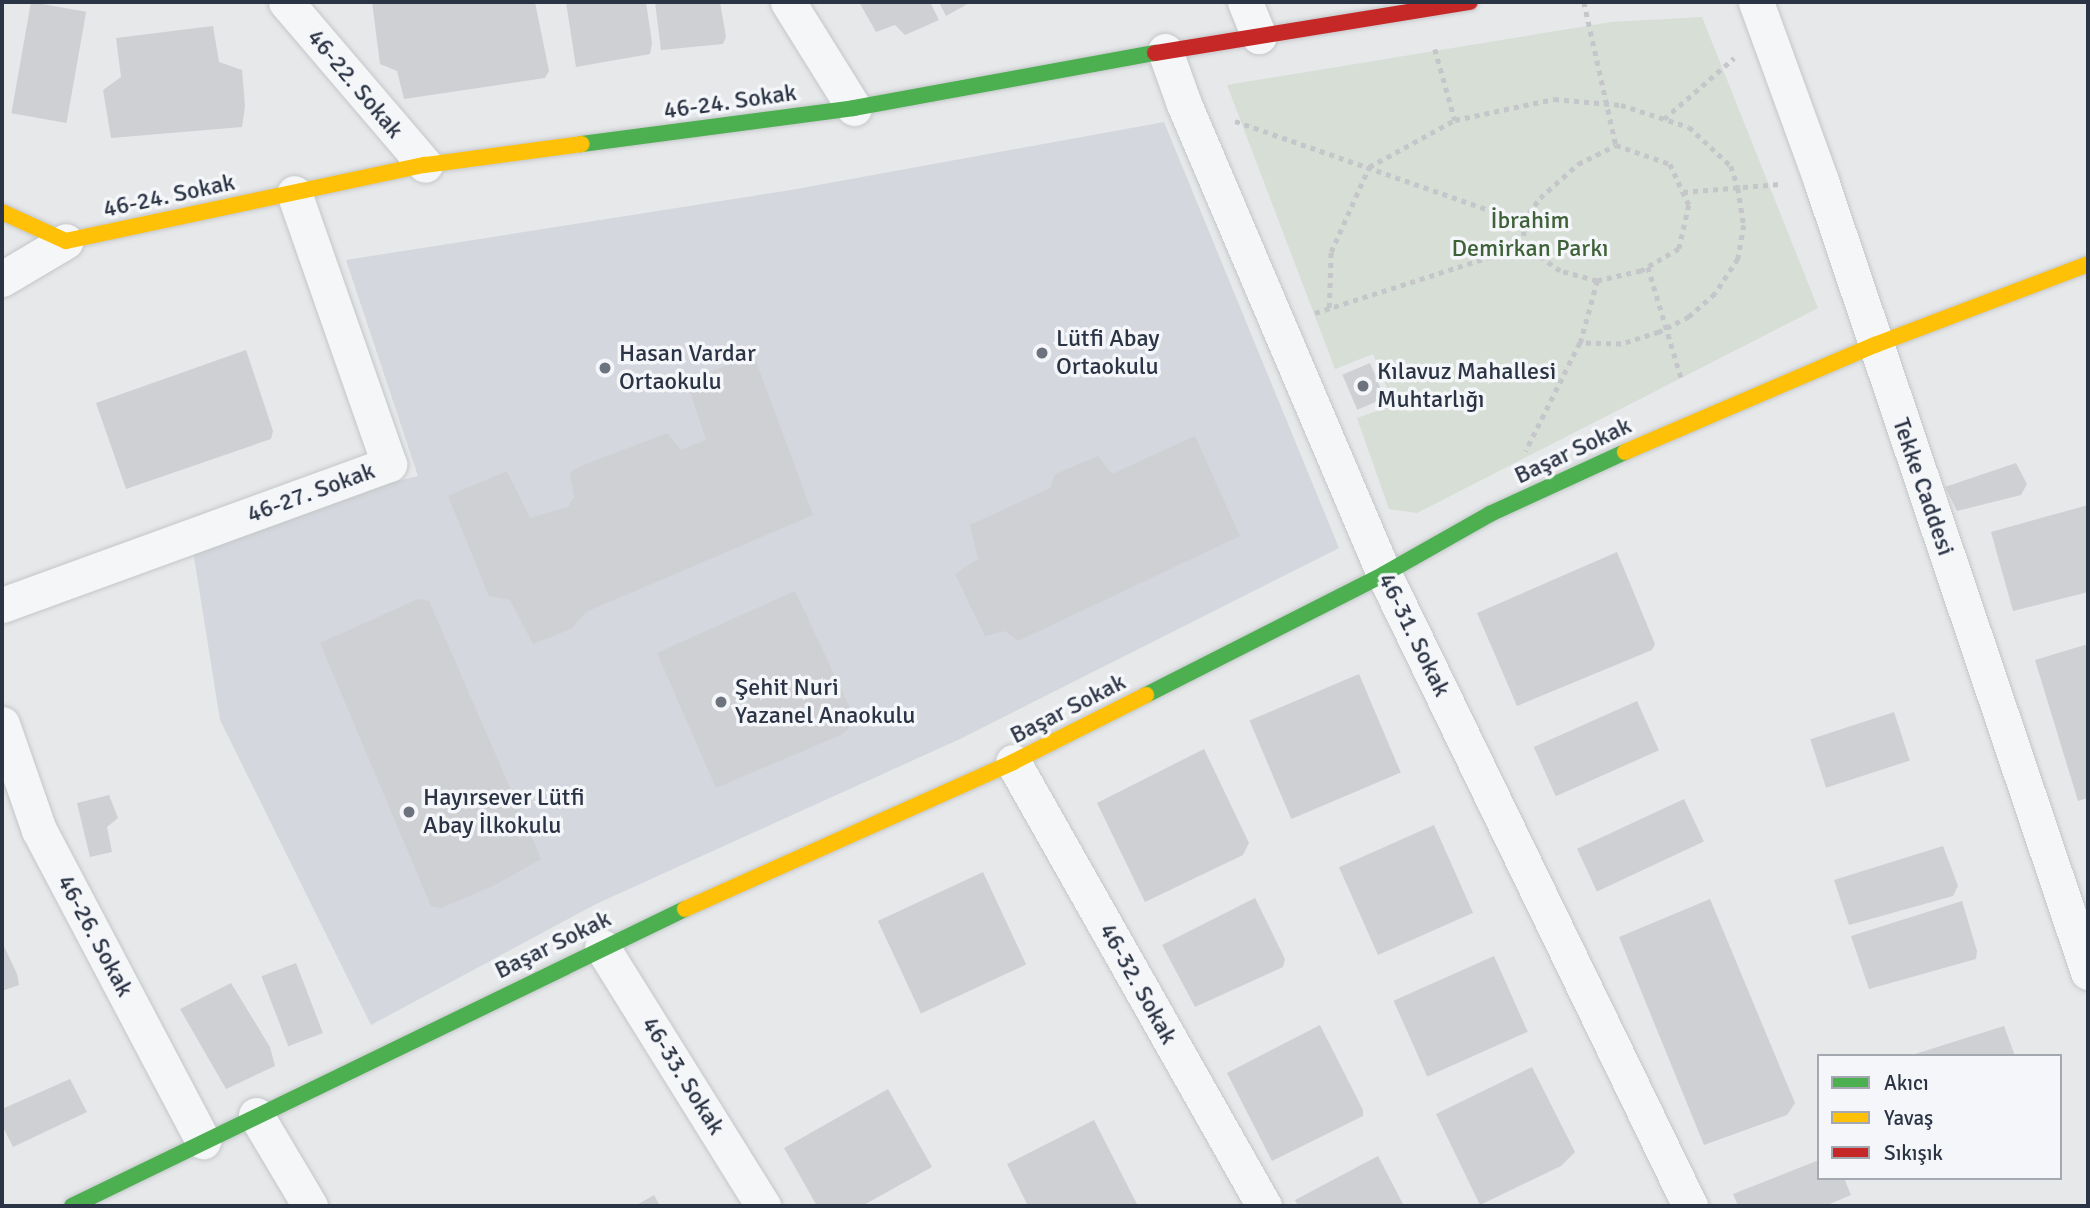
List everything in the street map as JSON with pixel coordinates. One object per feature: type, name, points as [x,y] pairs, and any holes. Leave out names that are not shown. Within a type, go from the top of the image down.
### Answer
[{"type":"street","name":"46-22. Sokak","points":[[286,2],[425,165]]},
{"type":"street","points":[[788,2],[854,108]]},
{"type":"street","points":[[1245,2],[1259,36]]},
{"type":"street","name":"46-24. Sokak","points":[[66,241],[425,165],[854,108],[1165,51],[1470,2]]},
{"type":"street","name":"Tekke Caddesi","points":[[1761,16],[1821,181],[2088,972]]},
{"type":"street","name":"46-31. Sokak","points":[[1165,51],[1184,104],[1384,574],[1690,1206]]},
{"type":"street","name":"46-27. Sokak","points":[[2,605],[389,464],[294,193]]},
{"type":"street","points":[[2,212],[66,241]]},
{"type":"street","points":[[2,279],[66,241]]},
{"type":"street","name":"Başar Sokak","points":[[72,1206],[602,947],[1013,762],[1384,574],[1490,514],[1694,420],[1875,345],[2088,264]]},
{"type":"street","name":"46-26. Sokak","points":[[2,724],[40,830],[203,1140]]},
{"type":"street","name":"46-32. Sokak","points":[[1013,762],[1264,1206]]},
{"type":"street","name":"46-33. Sokak","points":[[602,947],[763,1206]]},
{"type":"street","points":[[256,1115],[310,1206]]},
{"type":"path","points":[[1584,2],[1616,145]]},
{"type":"path","points":[[1424,11],[1455,120]]},
{"type":"path","points":[[1664,119],[1761,16]]},
{"type":"path","points":[[1329,308],[1331,252],[1369,167],[1455,120],[1554,99],[1621,105],[1689,127],[1731,166],[1738,188],[1744,225],[1738,259],[1715,294],[1689,317],[1667,329],[1621,344],[1580,343]]},
{"type":"path","points":[[1184,104],[1523,222]]},
{"type":"path","points":[[1616,145],[1670,164],[1689,205],[1678,249],[1648,267],[1597,281],[1560,271],[1524,246],[1523,222],[1540,198],[1578,164],[1616,145]]},
{"type":"path","points":[[1683,192],[1821,181]]},
{"type":"path","points":[[1278,324],[1524,246]]},
{"type":"path","points":[[1648,267],[1694,420]]},
{"type":"path","points":[[1522,457],[1580,343],[1597,281]]},
{"type":"shaded area","points":[[1164,122],[1339,548],[960,739],[596,904],[371,1025],[220,720],[190,532],[418,476],[346,260],[791,190]]},
{"type":"green space","name":"İbrahim Demirkan Parkı","points":[[1702,17],[1818,308],[1417,513],[1389,509],[1357,418],[1394,405],[1373,354],[1335,369],[1227,85],[1611,22]]},
{"type":"building","points":[[31,2],[86,12],[67,123],[11,113]]},
{"type":"building","points":[[372,2],[535,2],[549,71],[545,78],[404,99],[397,71],[380,64]]},
{"type":"building","points":[[566,2],[646,2],[652,43],[650,54],[576,67]]},
{"type":"building","points":[[655,2],[720,2],[726,37],[723,44],[661,50]]},
{"type":"building","points":[[859,2],[930,2],[939,20],[905,35],[895,25],[876,32]]},
{"type":"building","points":[[939,2],[971,2],[946,16]]},
{"type":"building","points":[[213,26],[219,62],[242,70],[245,106],[242,127],[111,138],[103,90],[121,77],[116,38]]},
{"type":"building","points":[[246,350],[273,431],[271,439],[126,489],[96,403]]},
{"type":"building","points":[[754,356],[813,515],[586,612],[571,629],[533,644],[510,600],[489,596],[448,496],[507,471],[530,518],[568,507],[574,497],[570,473],[579,467],[667,433],[681,450],[706,440],[686,380]]},
{"type":"building","name":"Kılavuz Mahallesi Muhtarlığı","points":[[1370,363],[1385,398],[1357,410],[1342,375]]},
{"type":"building","points":[[1195,436],[1240,536],[1018,641],[1005,631],[985,636],[955,574],[978,559],[970,525],[1050,488],[1055,474],[1098,456],[1112,474]]},
{"type":"building","points":[[2016,463],[2027,484],[2021,495],[1957,511],[1945,487]]},
{"type":"building","points":[[2088,505],[2088,592],[2013,611],[1991,532]]},
{"type":"building","points":[[1617,552],[1655,644],[1652,650],[1517,706],[1477,613]]},
{"type":"building","points":[[795,591],[856,721],[843,734],[716,788],[657,653]]},
{"type":"building","points":[[418,599],[429,601],[541,859],[495,885],[441,908],[431,906],[320,643]]},
{"type":"building","points":[[2088,644],[2088,798],[2078,801],[2035,660]]},
{"type":"building","points":[[1359,674],[1401,772],[1291,819],[1249,720]]},
{"type":"building","points":[[1637,701],[1659,750],[1556,796],[1534,747]]},
{"type":"building","points":[[1894,712],[1910,761],[1826,788],[1810,739]]},
{"type":"building","points":[[1204,749],[1249,843],[1243,855],[1145,902],[1097,803]]},
{"type":"building","points":[[109,795],[118,818],[107,827],[112,852],[90,857],[77,803]]},
{"type":"building","points":[[1684,799],[1704,842],[1597,891],[1577,849]]},
{"type":"building","points":[[1434,825],[1473,913],[1378,955],[1339,867]]},
{"type":"building","points":[[1943,846],[1958,886],[1953,896],[1849,925],[1834,880]]},
{"type":"building","points":[[983,872],[1026,964],[921,1013],[878,921]]},
{"type":"building","points":[[1255,898],[1285,959],[1283,967],[1195,1007],[1162,945]]},
{"type":"building","points":[[1710,899],[1795,1103],[1787,1115],[1704,1145],[1619,937]]},
{"type":"building","points":[[1962,901],[1977,951],[1976,959],[1869,989],[1851,936]]},
{"type":"building","points":[[2,942],[17,974],[19,985],[2,991]]},
{"type":"building","points":[[1494,956],[1528,1032],[1427,1077],[1394,1001]]},
{"type":"building","points":[[296,963],[323,1033],[288,1046],[261,976]]},
{"type":"building","points":[[231,983],[270,1047],[275,1066],[226,1089],[180,1009]]},
{"type":"building","points":[[1320,1025],[1363,1110],[1363,1116],[1272,1161],[1227,1073]]},
{"type":"building","points":[[2004,1026],[2014,1054],[1915,1054]]},
{"type":"building","points":[[1532,1067],[1575,1152],[1561,1166],[1480,1205],[1436,1114]]},
{"type":"building","points":[[70,1079],[87,1112],[13,1147],[2,1125],[2,1109]]},
{"type":"building","points":[[888,1089],[932,1167],[862,1206],[817,1206],[784,1148]]},
{"type":"building","points":[[1094,1120],[1138,1206],[1028,1206],[1007,1164]]},
{"type":"building","points":[[1378,1156],[1404,1206],[1298,1206],[1295,1200]]},
{"type":"building","points":[[1817,1161],[1817,1180],[1845,1180],[1851,1195],[1825,1206],[1738,1206],[1733,1194]]},
{"type":"building","points":[[654,1195],[660,1206],[635,1206]]},
{"type":"traffic: fast","points":[[582,144],[854,108],[1155,53]]},
{"type":"traffic: fast","points":[[1146,695],[1384,574],[1490,514],[1625,452]]},
{"type":"traffic: fast","points":[[72,1206],[685,909]]},
{"type":"traffic: slow","points":[[2,212],[66,241],[425,165],[582,144]]},
{"type":"traffic: slow","points":[[1625,452],[1875,345],[2088,264]]},
{"type":"traffic: slow","points":[[685,909],[1013,762],[1146,695]]},
{"type":"traffic: jam","points":[[1155,53],[1470,2]]},
{"type":"place","name":"Lütfi Abay Ortaokulu","points":[[1042,353]]},
{"type":"place","name":"Hasan Vardar Ortaokulu","points":[[605,368]]},
{"type":"place","name":"Kılavuz Mahallesi Muhtarlığı","points":[[1363,386]]},
{"type":"place","name":"Şehit Nuri Yazanel Anaokulu","points":[[721,702]]},
{"type":"place","name":"Hayırsever Lütfi Abay İlkokulu","points":[[409,812]]}]
